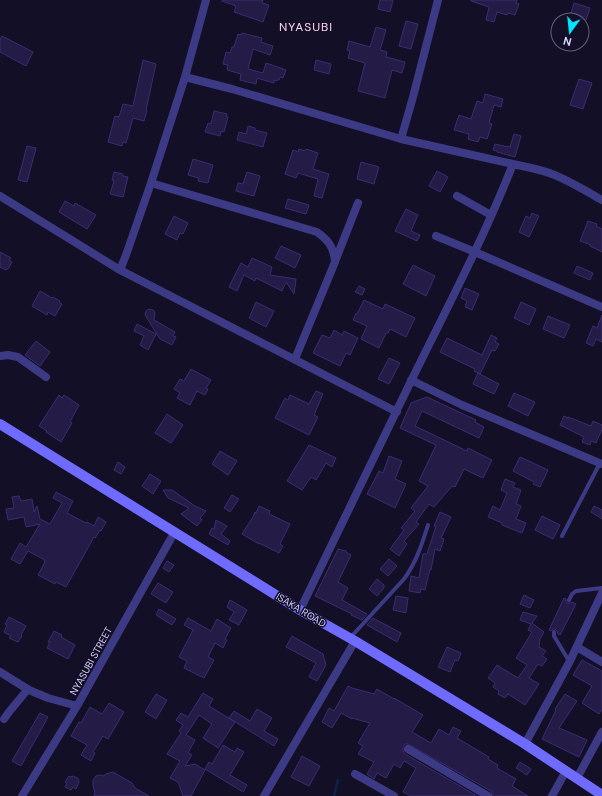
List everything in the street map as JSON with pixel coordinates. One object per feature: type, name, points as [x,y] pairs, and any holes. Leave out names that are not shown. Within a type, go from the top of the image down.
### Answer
[{"type":"street","points":[[401,139],[438,0]]},
{"type":"street","points":[[120,270],[151,183],[185,77],[204,1]]},
{"type":"street","points":[[185,77],[232,89],[401,139],[551,173],[602,200]]},
{"type":"street","points":[[300,610],[411,380],[475,252],[513,164]]},
{"type":"street","points":[[151,183],[317,232],[325,238],[331,246],[335,253],[335,262]]},
{"type":"street","points":[[0,196],[120,270],[396,412]]},
{"type":"street","points":[[457,196],[492,215]]},
{"type":"street","points":[[295,359],[358,202]]},
{"type":"street","points":[[436,236],[602,307]]},
{"type":"street","points":[[0,356],[8,355],[18,357],[46,377]]},
{"type":"street","points":[[411,380],[462,405],[601,464]]},
{"type":"street","name":"ISAKA ROAD","points":[[0,424],[300,610],[525,744],[602,795]]},
{"type":"street","name":"NYASUBI STREET","points":[[22,796],[77,706],[174,533]]},
{"type":"street","points":[[525,744],[570,661],[602,593]]},
{"type":"street","points":[[264,796],[352,640]]},
{"type":"street","points":[[577,647],[602,662]]},
{"type":"street","points":[[0,672],[28,689],[48,698],[77,706]]},
{"type":"street","points":[[4,719],[28,689]]},
{"type":"street","points":[[577,778],[602,732]]},
{"type":"street","points":[[408,749],[488,796]]},
{"type":"street","points":[[552,796],[566,771]]},
{"type":"street","points":[[355,774],[394,796]]},
{"type":"lane","points":[[562,536],[601,464]]},
{"type":"lane","points":[[352,640],[355,632],[411,570],[419,554],[428,525]]},
{"type":"lane","points":[[568,600],[576,591],[602,588]]},
{"type":"lane","points":[[554,632],[554,636],[570,661]]},
{"type":"building","points":[[222,0],[263,0],[262,3],[269,5],[263,22],[234,12],[236,6]]},
{"type":"building","points":[[380,0],[393,0],[390,12],[378,9]]},
{"type":"building","points":[[471,0],[517,0],[516,3],[519,4],[515,15],[508,13],[507,15],[497,12],[494,22],[486,20],[489,7]]},
{"type":"building","points":[[574,3],[590,8],[589,12],[571,12]]},
{"type":"building","points":[[406,21],[418,24],[411,49],[399,46]]},
{"type":"building","points":[[376,27],[386,30],[380,50],[387,52],[386,57],[405,62],[402,73],[392,70],[385,98],[358,91],[365,63],[348,58],[350,51],[347,50],[349,41],[370,47]]},
{"type":"building","points":[[242,33],[262,38],[261,42],[273,46],[270,55],[253,49],[248,69],[263,73],[266,63],[286,70],[283,78],[280,77],[277,81],[274,80],[274,83],[257,78],[256,84],[240,80],[241,74],[227,70],[228,65],[223,64],[226,52],[230,53],[232,47],[234,47],[238,34],[241,35]]},
{"type":"building","points":[[2,36],[33,52],[26,66],[0,52],[0,40]]},
{"type":"building","points":[[143,60],[156,64],[144,121],[133,118],[126,143],[123,142],[122,146],[108,142],[115,116],[119,117],[123,104],[133,106]]},
{"type":"building","points":[[316,60],[331,64],[329,74],[314,70]]},
{"type":"building","points":[[579,79],[592,83],[583,109],[570,105]]},
{"type":"building","points":[[485,94],[503,99],[501,107],[494,105],[489,123],[492,124],[487,139],[480,137],[478,142],[468,139],[469,134],[454,130],[459,115],[471,119],[477,101],[483,103]]},
{"type":"building","points":[[214,111],[227,114],[226,116],[228,117],[224,132],[221,131],[220,136],[205,132],[208,123],[211,124]]},
{"type":"building","points":[[248,126],[255,128],[255,130],[267,133],[263,147],[237,140],[239,132],[246,134]]},
{"type":"building","points":[[514,134],[521,136],[515,157],[493,150],[495,144],[510,147]]},
{"type":"building","points":[[27,146],[36,148],[27,182],[18,180]]},
{"type":"building","points":[[299,149],[305,151],[306,149],[318,153],[313,169],[329,174],[322,198],[314,196],[318,179],[298,173],[296,178],[285,174],[293,150],[298,152]]},
{"type":"building","points":[[193,159],[213,165],[208,183],[198,181],[199,178],[188,175]]},
{"type":"building","points":[[361,162],[379,167],[374,184],[357,179]]},
{"type":"building","points":[[437,171],[448,177],[440,192],[429,186]]},
{"type":"building","points":[[114,172],[128,177],[123,197],[110,194],[114,181],[112,180]]},
{"type":"building","points":[[247,172],[260,176],[254,196],[236,191],[238,183],[243,184]]},
{"type":"building","points":[[288,199],[309,205],[306,214],[285,208]]},
{"type":"building","points":[[65,201],[74,206],[75,203],[96,215],[87,229],[59,212]]},
{"type":"building","points":[[406,209],[418,215],[411,231],[420,235],[417,241],[395,231]]},
{"type":"building","points":[[532,213],[539,216],[529,237],[519,232],[526,216],[530,218]]},
{"type":"building","points":[[174,216],[188,223],[183,234],[180,233],[177,240],[165,234]]},
{"type":"building","points":[[588,221],[597,224],[596,226],[602,229],[602,252],[590,246],[591,245],[580,241]]},
{"type":"building","points":[[281,246],[301,255],[295,268],[275,258]]},
{"type":"building","points":[[0,252],[11,258],[9,260],[12,262],[6,270],[0,267]]},
{"type":"building","points":[[252,258],[272,267],[270,275],[296,279],[294,294],[286,282],[282,291],[256,278],[255,281],[244,275],[237,291],[229,287],[241,263],[248,267]]},
{"type":"building","points":[[413,265],[435,276],[426,296],[403,284]]},
{"type":"building","points":[[577,266],[593,273],[590,280],[574,273]]},
{"type":"building","points":[[359,286],[365,289],[362,295],[355,292]]},
{"type":"building","points":[[465,288],[479,294],[472,310],[465,307],[467,301],[461,298]]},
{"type":"building","points":[[40,291],[60,301],[59,302],[62,304],[55,316],[48,312],[47,315],[32,306]]},
{"type":"building","points":[[364,300],[383,309],[385,304],[415,318],[406,337],[390,329],[388,333],[386,333],[379,348],[361,339],[367,326],[353,320]]},
{"type":"building","points":[[256,302],[274,311],[266,327],[249,318]]},
{"type":"building","points":[[521,302],[536,309],[529,325],[514,318]]},
{"type":"building","points":[[149,309],[153,310],[155,313],[154,320],[175,332],[173,336],[176,337],[172,345],[160,339],[145,315],[146,311]]},
{"type":"building","points":[[602,315],[602,342],[596,339],[593,346],[586,343],[593,326],[597,328]]},
{"type":"building","points":[[548,316],[570,325],[564,338],[543,329]]},
{"type":"building","points":[[137,324],[156,334],[148,350],[140,345],[144,336],[134,331]]},
{"type":"building","points":[[334,330],[342,335],[344,331],[358,338],[350,355],[346,353],[340,366],[313,353],[322,335],[330,338]]},
{"type":"building","points":[[491,335],[497,338],[495,342],[499,344],[495,351],[492,350],[480,374],[474,371],[475,369],[440,352],[447,338],[482,355]]},
{"type":"building","points":[[36,341],[50,352],[40,366],[25,355]]},
{"type":"building","points":[[389,358],[400,363],[389,384],[378,379]]},
{"type":"building","points":[[191,369],[211,380],[206,388],[208,389],[205,395],[197,391],[190,405],[177,398],[180,393],[174,389],[180,379],[184,381]]},
{"type":"building","points":[[478,373],[499,384],[494,394],[473,384]]},
{"type":"building","points":[[316,391],[323,394],[314,415],[318,417],[309,435],[275,418],[285,398],[288,400],[290,395],[309,404]]},
{"type":"building","points":[[514,393],[535,402],[528,416],[508,406]]},
{"type":"building","points":[[59,395],[62,398],[64,395],[79,405],[70,422],[72,423],[61,442],[39,426]]},
{"type":"building","points":[[427,397],[476,420],[475,422],[484,427],[479,438],[422,411],[415,426],[467,451],[468,448],[492,460],[483,478],[464,469],[455,487],[452,486],[434,507],[429,504],[416,522],[419,524],[404,541],[407,544],[399,556],[390,549],[404,530],[401,528],[415,511],[411,508],[428,486],[419,481],[436,445],[400,428],[411,403]]},
{"type":"building","points":[[167,414],[183,425],[171,443],[155,433]]},
{"type":"building","points":[[564,416],[591,426],[593,421],[602,425],[602,429],[596,443],[591,441],[590,445],[582,442],[584,437],[560,425]]},
{"type":"building","points":[[309,445],[336,458],[332,467],[326,463],[316,480],[311,477],[302,490],[287,481]]},
{"type":"building","points":[[220,451],[237,461],[228,475],[212,464]]},
{"type":"building","points":[[389,456],[402,461],[395,479],[406,484],[395,508],[367,494],[379,471],[383,473]]},
{"type":"building","points":[[520,457],[548,470],[540,487],[533,484],[534,482],[513,471]]},
{"type":"building","points":[[118,462],[125,467],[121,474],[114,470]]},
{"type":"building","points":[[150,474],[161,481],[153,494],[142,486]]},
{"type":"building","points":[[505,479],[515,483],[513,487],[521,490],[516,504],[521,506],[516,519],[526,523],[522,533],[502,525],[502,523],[488,517],[493,506],[500,510],[507,493],[501,490]]},
{"type":"building","points":[[163,490],[172,490],[195,506],[206,511],[200,518],[202,520],[197,526],[181,514],[189,508],[168,498]]},
{"type":"building","points":[[56,492],[73,501],[67,513],[94,526],[98,517],[106,522],[101,531],[100,530],[95,538],[94,537],[66,587],[56,582],[55,584],[38,575],[45,560],[28,551],[20,564],[11,559],[20,543],[26,547],[40,524],[26,527],[24,517],[8,520],[6,509],[14,508],[12,497],[19,496],[21,501],[32,499],[34,512],[37,506],[40,519],[50,524],[62,503],[53,498]]},
{"type":"building","points":[[232,495],[239,499],[230,512],[224,508]]},
{"type":"building","points":[[259,506],[270,511],[269,514],[290,524],[280,544],[283,546],[279,553],[242,534]]},
{"type":"building","points":[[594,506],[602,510],[602,519],[591,512]]},
{"type":"building","points":[[440,512],[451,517],[441,538],[444,539],[440,551],[435,549],[425,590],[421,589],[420,593],[409,591],[411,576],[419,578],[423,554],[427,554],[436,526],[434,526]]},
{"type":"building","points":[[542,516],[560,525],[553,539],[535,530]]},
{"type":"building","points":[[216,520],[227,526],[221,534],[230,541],[228,545],[209,534],[212,528],[214,529]]},
{"type":"building","points":[[338,549],[346,551],[351,555],[338,582],[348,588],[342,600],[367,614],[362,620],[315,596]]},
{"type":"building","points":[[389,559],[397,566],[388,576],[380,569]]},
{"type":"building","points":[[167,561],[174,565],[169,572],[163,568]]},
{"type":"building","points":[[377,579],[384,585],[384,588],[377,596],[369,589]]},
{"type":"building","points":[[158,583],[173,592],[166,603],[151,594]]},
{"type":"building","points":[[524,595],[534,600],[530,608],[520,604]]},
{"type":"building","points":[[396,596],[408,598],[406,613],[393,610]]},
{"type":"building","points":[[564,598],[568,603],[572,602],[576,604],[560,635],[555,629],[551,631],[549,630]]},
{"type":"building","points":[[230,600],[247,610],[239,625],[229,620],[234,612],[227,607]]},
{"type":"building","points":[[159,609],[176,619],[172,625],[156,615]]},
{"type":"building","points":[[523,612],[537,616],[532,623],[544,632],[540,639],[539,647],[546,651],[542,656],[547,659],[542,666],[538,664],[529,678],[539,684],[525,705],[508,694],[505,698],[498,694],[499,691],[493,687],[495,683],[488,678],[497,665],[518,678],[527,665],[516,658],[532,632],[528,630],[531,624],[520,620]]},
{"type":"building","points":[[9,617],[26,626],[18,642],[9,638],[11,636],[4,632],[7,625],[5,624]]},
{"type":"building","points":[[188,618],[211,631],[217,619],[231,628],[225,639],[227,640],[223,648],[215,643],[208,657],[214,660],[204,678],[184,668],[187,661],[179,657],[193,630],[184,625]]},
{"type":"building","points":[[373,618],[401,633],[397,642],[367,625]]},
{"type":"building","points":[[54,631],[75,645],[68,659],[47,648],[50,642],[48,642]]},
{"type":"building","points":[[292,636],[323,654],[326,665],[317,681],[309,677],[316,663],[286,647]]},
{"type":"building","points":[[447,647],[461,653],[458,661],[455,660],[450,672],[438,667]]},
{"type":"building","points":[[582,660],[602,671],[602,709],[599,714],[582,703],[592,686],[573,675]]},
{"type":"building","points":[[348,686],[374,694],[377,689],[423,715],[412,732],[431,743],[439,729],[449,735],[453,727],[461,731],[457,738],[489,757],[488,759],[498,765],[497,768],[516,779],[512,786],[528,796],[493,796],[491,791],[408,744],[405,744],[403,747],[405,754],[477,796],[411,796],[403,792],[416,768],[404,761],[400,768],[394,764],[386,778],[377,773],[374,779],[367,774],[374,762],[358,754],[363,746],[358,743],[370,723],[352,719],[341,713],[332,728],[322,722],[329,708],[334,711]]},
{"type":"building","points":[[203,693],[213,699],[209,706],[235,722],[218,748],[203,738],[212,724],[199,715],[186,735],[195,740],[188,753],[192,755],[185,766],[195,764],[205,770],[191,796],[183,796],[178,782],[170,778],[180,761],[167,754],[181,733],[179,731],[183,725],[176,720],[181,713],[188,717]]},
{"type":"building","points":[[156,694],[167,700],[156,719],[145,712]]},
{"type":"building","points":[[565,694],[577,701],[559,728],[587,740],[579,757],[542,739],[556,710],[555,709]]},
{"type":"building","points":[[109,703],[124,712],[108,739],[103,736],[93,752],[95,753],[91,761],[81,755],[87,745],[71,736],[79,722],[81,723],[90,707],[102,714]]},
{"type":"building","points":[[257,709],[272,718],[264,731],[278,739],[274,746],[229,718],[234,711],[250,721]]},
{"type":"building","points":[[40,713],[48,717],[21,766],[12,761]]},
{"type":"building","points":[[223,745],[235,752],[237,748],[244,752],[230,775],[247,785],[243,792],[205,769],[209,762],[212,764]]},
{"type":"building","points":[[302,756],[320,766],[309,786],[291,777]]},
{"type":"building","points":[[520,762],[531,769],[527,775],[516,768]]},
{"type":"building","points":[[113,772],[132,783],[135,788],[149,796],[94,796],[95,792],[93,780],[96,776],[104,776]]},
{"type":"building","points":[[69,776],[78,778],[79,782],[76,789],[73,787],[71,790],[65,787],[67,783],[65,782]]},
{"type":"waterway","points":[[334,796],[338,780]]},
{"type":"district","name":"NYASUBI","points":[[306,27]]}]
